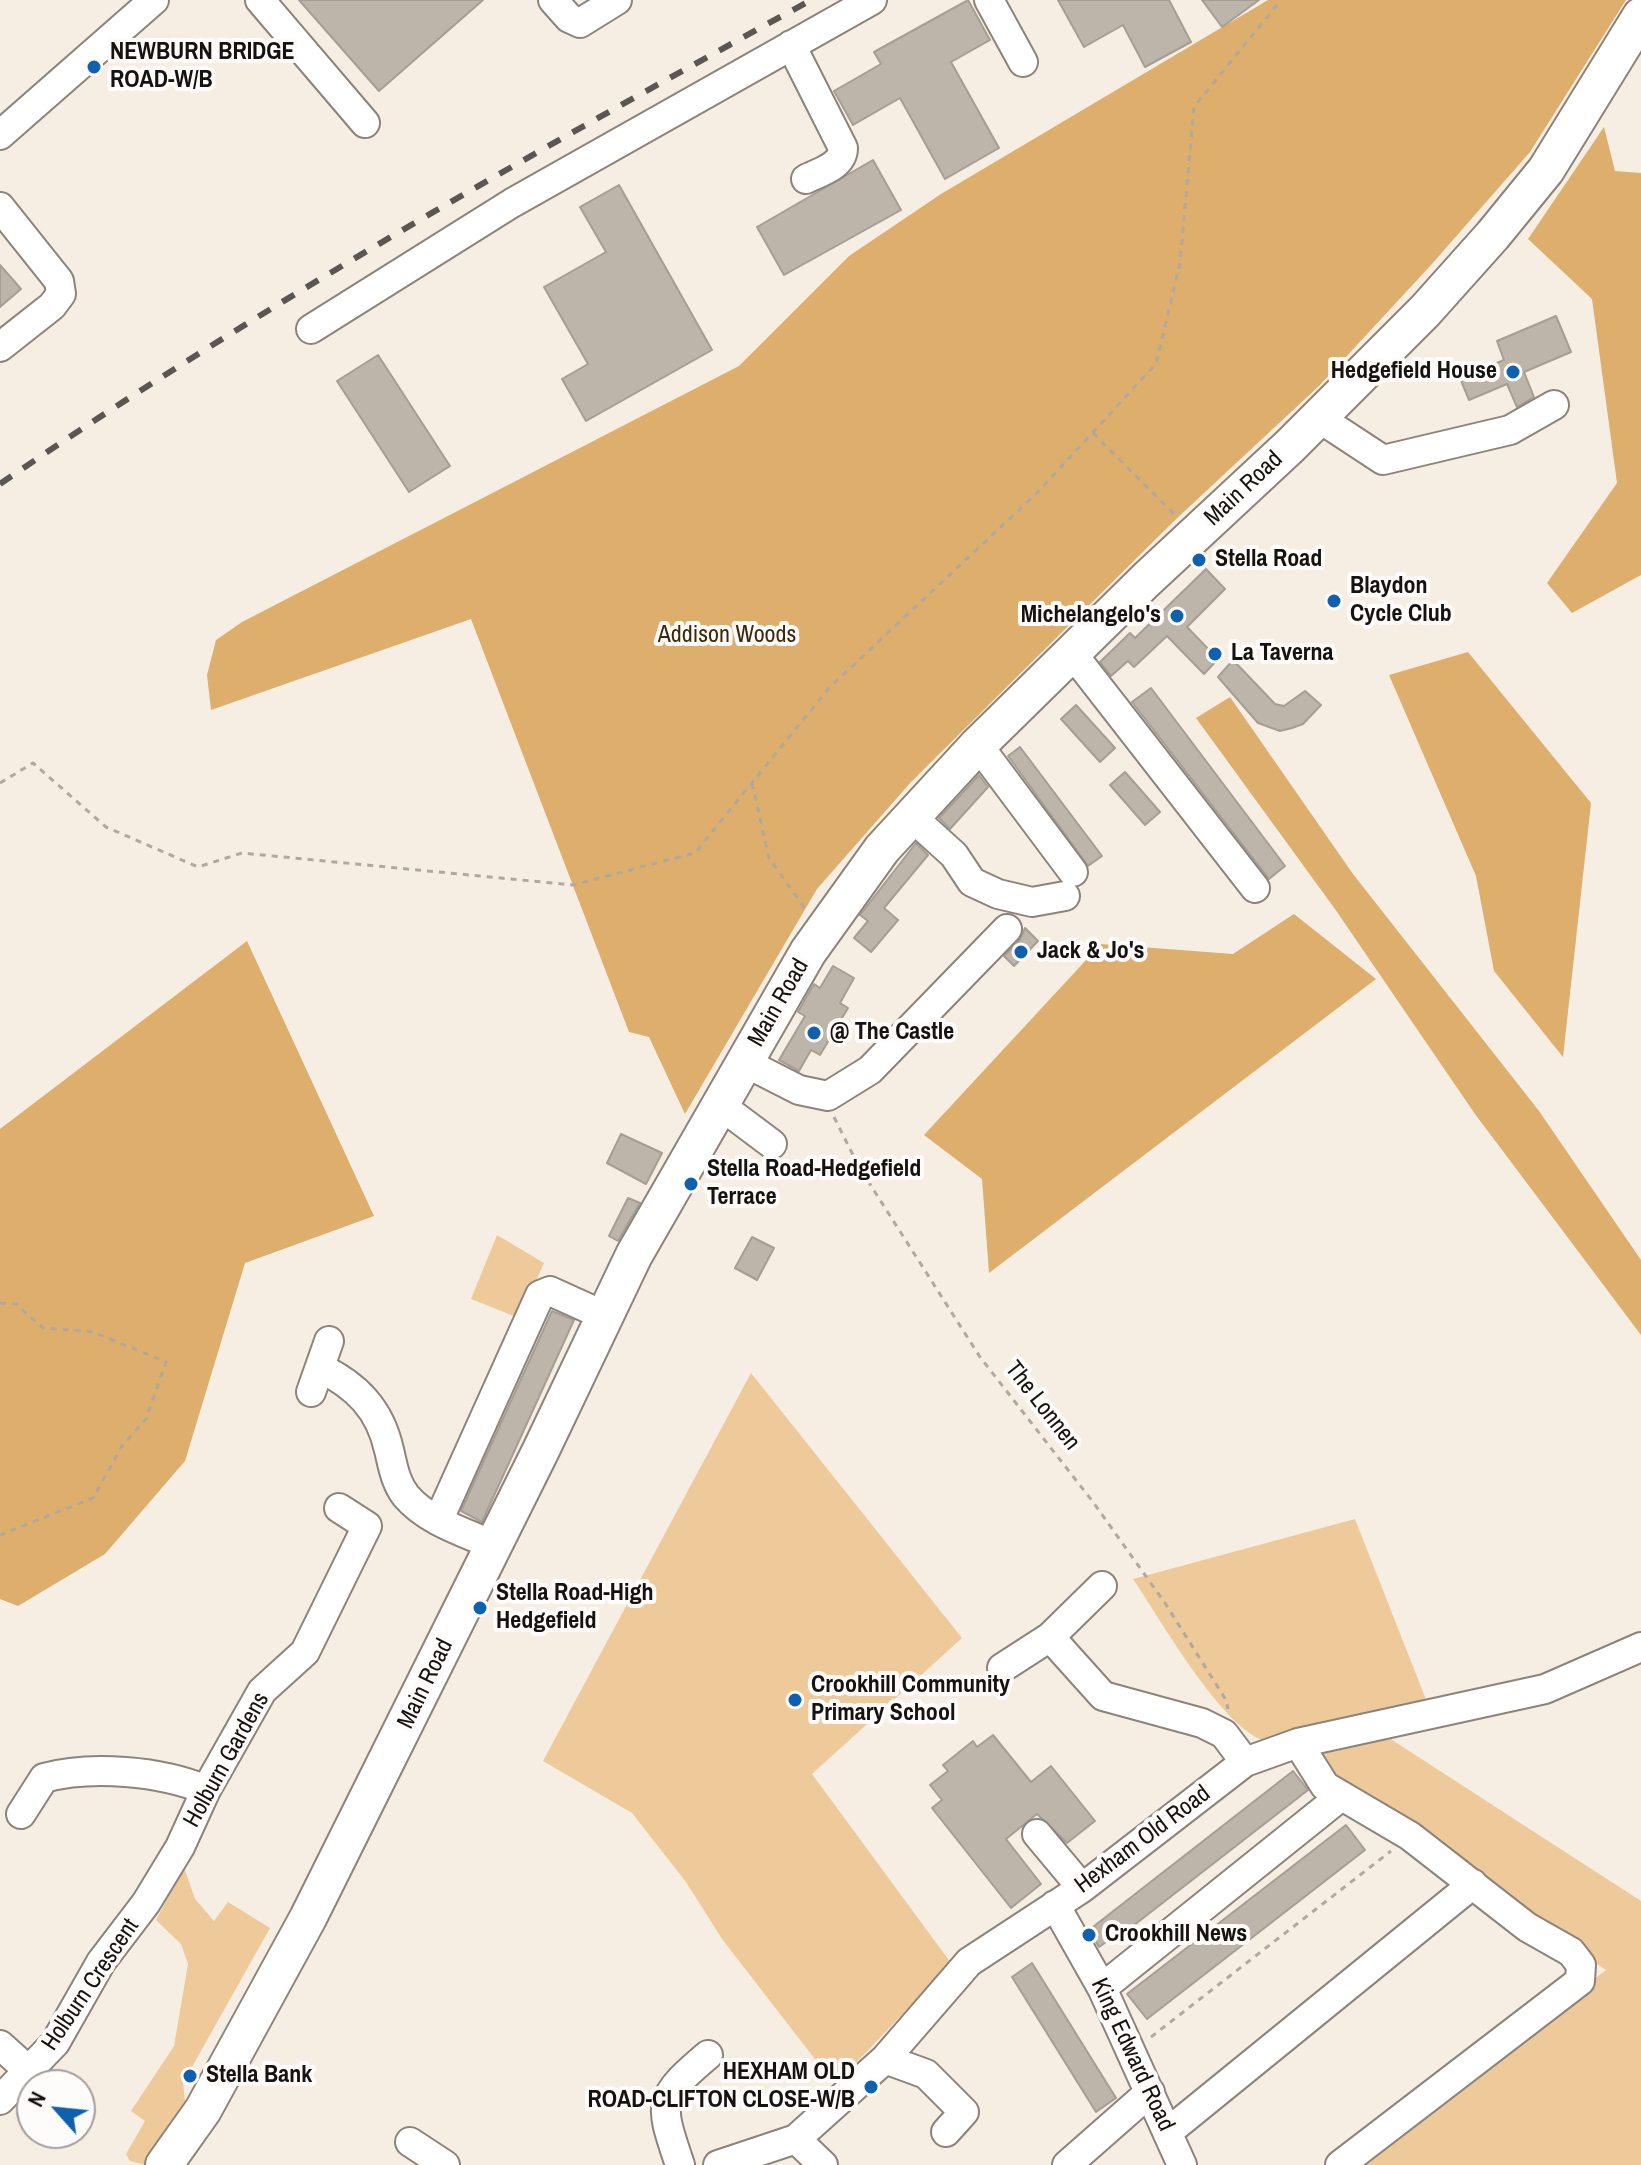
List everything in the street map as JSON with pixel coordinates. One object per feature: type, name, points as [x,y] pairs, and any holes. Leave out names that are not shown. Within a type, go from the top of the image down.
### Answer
[{"type":"main road","name":"Main Road","points":[[164,2165],[203,2110],[308,1918],[634,1255],[744,1062],[823,932],[882,849],[978,745],[1319,418],[1425,311],[1546,170],[1641,16]]},
{"type":"street","points":[[0,135],[154,0]]},
{"type":"street","points":[[260,0],[365,123]]},
{"type":"street","points":[[553,0],[569,18],[580,23],[617,0]]},
{"type":"street","points":[[311,329],[512,203],[872,0]]},
{"type":"street","points":[[989,0],[1023,62]]},
{"type":"street","points":[[791,45],[843,148],[843,156],[837,163],[806,179]]},
{"type":"street","points":[[0,207],[59,281],[61,294],[52,306],[0,347]]},
{"type":"street","points":[[1319,418],[1383,460],[1510,430],[1554,405]]},
{"type":"street","points":[[1072,653],[1255,888]]},
{"type":"street","points":[[912,817],[954,855],[972,882],[998,894],[1032,902],[1069,884],[978,745]]},
{"type":"street","points":[[744,1062],[799,1090],[828,1096],[870,1070],[1007,929]]},
{"type":"street","points":[[720,1105],[772,1144]]},
{"type":"street","points":[[439,1519],[540,1295],[550,1291],[605,1316]]},
{"type":"street","points":[[320,1367],[358,1389],[384,1432],[395,1477],[405,1495],[439,1519],[493,1545]]},
{"type":"street","name":"Holburn Gardens","points":[[146,1903],[180,1847],[206,1790],[262,1691],[305,1652],[367,1526],[339,1508]]},
{"type":"street","points":[[1002,1668],[1050,1637],[1102,1586]]},
{"type":"street","points":[[1050,1637],[1103,1696],[1202,1723],[1224,1734],[1245,1762]]},
{"type":"street","name":"Hexham Old Road","points":[[718,2165],[796,2139],[885,2059],[969,1962],[1082,1888],[1245,1762],[1298,1743],[1545,1689],[1641,1647]]},
{"type":"street","points":[[1298,1743],[1325,1786],[1410,1836],[1527,1927],[1571,1952],[1581,1965],[1580,1981],[1340,2165]]},
{"type":"street","points":[[21,1814],[44,1778],[68,1771],[174,1776],[206,1790]]},
{"type":"street","points":[[1102,1988],[1340,1797]]},
{"type":"street","points":[[1037,1834],[1082,1888]]},
{"type":"street","points":[[1168,2132],[1473,1884]]},
{"type":"street","name":"Holburn Crescent","points":[[33,2069],[55,2043],[101,1962],[146,1903]]},
{"type":"street","name":"King Edward Road","points":[[1055,1905],[1133,2051],[1182,2165]]},
{"type":"street","points":[[0,2045],[27,2069]]},
{"type":"street","points":[[680,2165],[663,2114],[672,2086],[708,2055]]},
{"type":"street","points":[[885,2059],[926,2074],[964,2112],[946,2132]]},
{"type":"street","name":"Holburn Crescent","points":[[0,2100],[16,2085]]},
{"type":"street","points":[[1067,2165],[1150,2092]]},
{"type":"street","points":[[796,2139],[823,2165]]},
{"type":"street","points":[[410,2142],[445,2165]]},
{"type":"path","points":[[0,783],[33,763],[106,827],[198,867],[242,853],[573,885],[695,853],[829,688],[1036,494],[1156,364],[1180,263],[1194,107],[1281,0]]},
{"type":"path","points":[[1093,432],[1195,535]]},
{"type":"path","points":[[752,783],[769,858],[823,932]]},
{"type":"path","name":"The Lonnen","points":[[823,1109],[834,1117],[859,1167],[980,1357],[1093,1502],[1165,1603],[1226,1700],[1229,1712]]},
{"type":"path","points":[[0,1303],[16,1304],[43,1328],[93,1332],[166,1362],[146,1419],[122,1446],[93,1498],[0,1535]]},
{"type":"path","points":[[1133,2051],[1410,1836]]},
{"type":"shaded area","points":[[497,1235],[544,1263],[519,1318],[471,1299]]},
{"type":"shaded area","name":"Crookhill Community Primary School","points":[[751,1373],[962,1638],[812,1774],[951,1963],[835,2085],[722,1939],[686,1882],[632,1813],[543,1761]]},
{"type":"shaded area","points":[[1355,1519],[1427,1702],[1262,1740],[1245,1730],[1209,1692],[1133,1579]]},
{"type":"shaded area","points":[[1389,1738],[1641,1901],[1641,2165],[1365,2165],[1357,2159],[1606,1970],[1342,1793],[1303,1746]]},
{"type":"shaded area","points":[[184,1867],[195,1899],[214,1921],[228,1902],[270,1928],[183,2083],[185,2101],[145,2165],[130,2161],[126,2154],[145,2121],[131,2111],[174,2046],[188,1964],[181,1944],[156,1920]]},
{"type":"green space","name":"Addison Woods","points":[[1268,0],[1626,0],[1530,152],[1431,265],[1320,385],[1174,521],[911,782],[817,889],[685,1114],[649,1037],[629,1032],[471,619],[211,710],[207,675],[216,640],[242,622],[739,366],[849,256],[941,194]]},
{"type":"green space","points":[[1604,127],[1615,171],[1641,173],[1641,575],[1572,613],[1547,583],[1617,483],[1592,299],[1528,239]]},
{"type":"green space","points":[[1468,652],[1591,803],[1563,1057],[1494,971],[1476,876],[1389,675]]},
{"type":"green space","points":[[1230,697],[1353,874],[1539,1111],[1641,1260],[1641,1335],[1475,1114],[1335,909],[1196,718]]},
{"type":"green space","points":[[1294,914],[1376,979],[989,1273],[982,1179],[924,1135],[1101,944],[1233,954]]},
{"type":"green space","points":[[247,941],[374,1216],[245,1263],[185,1461],[105,1554],[18,1606],[0,1599],[0,1129]]},
{"type":"building","points":[[299,0],[483,0],[379,91]]},
{"type":"building","points":[[968,0],[990,40],[951,62],[999,148],[945,179],[900,98],[853,125],[834,91],[881,64],[874,52]]},
{"type":"building","points":[[1058,0],[1169,0],[1191,42],[1145,67],[1123,25],[1084,47]]},
{"type":"building","points":[[1202,0],[1259,0],[1222,27]]},
{"type":"building","points":[[873,160],[901,210],[784,275],[757,227]]},
{"type":"building","points":[[619,185],[712,350],[586,421],[562,379],[588,364],[544,287],[606,252],[580,207]]},
{"type":"building","points":[[0,265],[21,289],[0,307]]},
{"type":"building","points":[[1556,316],[1571,352],[1524,372],[1534,397],[1517,407],[1507,384],[1469,400],[1460,378],[1504,360],[1497,341]]},
{"type":"building","points":[[378,355],[450,466],[409,492],[337,381]]},
{"type":"building","name":"Michelangelo's","points":[[1206,569],[1225,589],[1187,627],[1218,659],[1204,674],[1167,636],[1134,667],[1128,661],[1111,676],[1100,662],[1130,633],[1135,638]]},
{"type":"building","points":[[1233,660],[1275,704],[1284,706],[1305,691],[1321,705],[1303,724],[1292,728],[1280,731],[1258,723],[1218,677]]},
{"type":"building","points":[[1151,688],[1285,866],[1269,879],[1132,702]]},
{"type":"building","points":[[1076,705],[1115,748],[1100,762],[1061,719]]},
{"type":"building","points":[[1020,747],[1102,856],[1088,866],[1008,756]]},
{"type":"building","points":[[1125,772],[1160,812],[1145,825],[1110,785]]},
{"type":"building","points":[[979,775],[988,787],[950,829],[939,818]]},
{"type":"building","points":[[916,843],[928,855],[884,908],[898,920],[871,952],[854,938],[868,921],[860,915]]},
{"type":"building","points":[[1025,928],[1038,941],[1014,966],[1004,956],[1019,941]]},
{"type":"building","name":"@ The Castle","points":[[833,966],[854,978],[840,1003],[848,1008],[820,1055],[811,1050],[799,1071],[779,1060],[805,1016],[798,1012],[814,984],[820,988]]},
{"type":"building","points":[[621,1134],[662,1153],[646,1184],[607,1163]]},
{"type":"building","points":[[628,1198],[640,1203],[618,1241],[609,1236]]},
{"type":"building","points":[[752,1237],[774,1248],[757,1280],[735,1268]]},
{"type":"building","points":[[552,1311],[574,1320],[482,1522],[461,1511]]},
{"type":"building","points":[[993,1735],[1031,1782],[1051,1766],[1095,1821],[1067,1843],[1037,1814],[1006,1839],[1041,1884],[1011,1908],[932,1808],[942,1800],[930,1785],[948,1771],[943,1765],[973,1741],[977,1747]]},
{"type":"building","points":[[1293,1771],[1308,1790],[1111,1943],[1109,1940],[1099,1947],[1089,1930]]},
{"type":"building","points":[[1346,1825],[1365,1850],[1147,2019],[1127,1994]]},
{"type":"building","points":[[1032,1963],[1116,2098],[1096,2112],[1012,1977]]},
{"type":"railway","points":[[0,484],[98,418],[298,292],[605,114],[811,0]]},
{"type":"place","name":"NEWBURN BRIDGE ROAD-W/B","points":[[94,67]]},
{"type":"place","name":"Hedgefield House","points":[[1513,372]]},
{"type":"place","name":"Stella Road","points":[[1199,560]]},
{"type":"place","name":"Blaydon Cycle Club","points":[[1334,601]]},
{"type":"place","name":"Michelangelo's","points":[[1177,616]]},
{"type":"place","name":"La Taverna","points":[[1215,654]]},
{"type":"place","name":"Jack & Jo's","points":[[1021,952]]},
{"type":"place","name":"@ The Castle","points":[[814,1033]]},
{"type":"place","name":"Stella Road-Hedgefield Terrace","points":[[691,1184]]},
{"type":"place","name":"Stella Road-High Hedgefield","points":[[480,1608]]},
{"type":"place","name":"Crookhill Community Primary School","points":[[795,1700]]},
{"type":"place","name":"Crookhill News","points":[[1089,1935]]},
{"type":"place","name":"Stella Bank","points":[[190,2076]]},
{"type":"place","name":"HEXHAM OLD ROAD-CLIFTON CLOSE-W/B","points":[[871,2087]]}]
